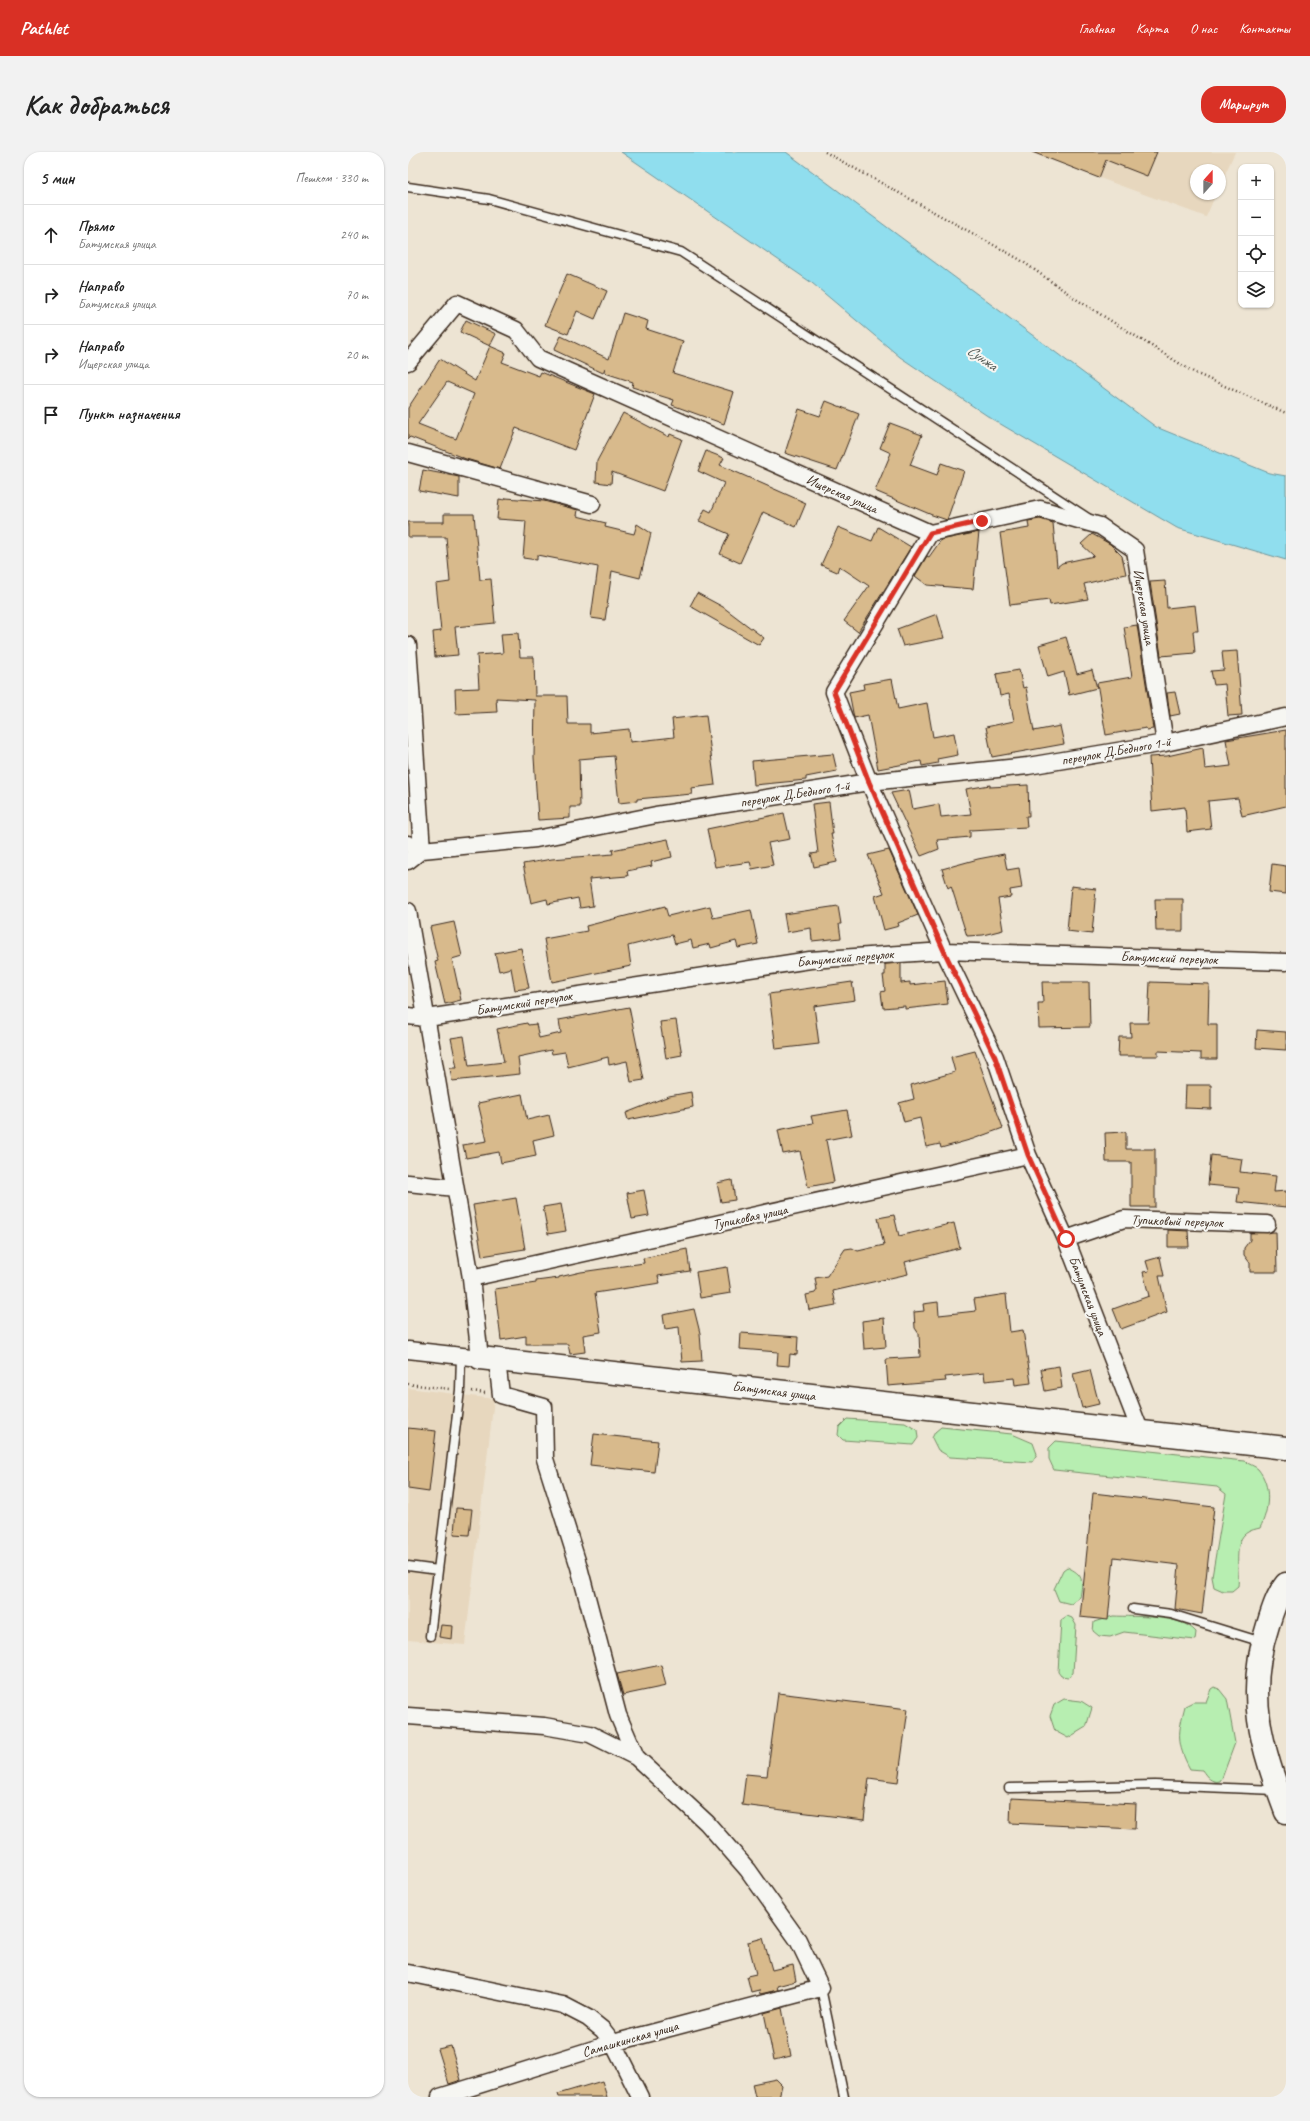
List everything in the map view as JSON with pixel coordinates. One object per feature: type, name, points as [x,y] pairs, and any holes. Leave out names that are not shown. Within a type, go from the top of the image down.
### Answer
[{"type":"street","name":"Ищерская улица","points":[[408,362],[457,303],[516,330],[538,358],[930,533],[1040,509],[1100,526],[1135,550],[1165,743]]},
{"type":"street","points":[[408,453],[592,504]]},
{"type":"street","name":"Батумская улица","points":[[930,533],[834,692],[869,782],[944,951],[995,1057],[1028,1155],[1066,1239],[1141,1433]]},
{"type":"street","points":[[408,645],[415,847],[408,861]]},
{"type":"street","name":"переулок Д.Бедного 1-й","points":[[415,847],[536,839],[656,815],[869,782],[1028,766],[1165,743],[1286,717]]},
{"type":"street","points":[[408,911],[471,1278],[479,1358],[501,1394],[544,1407],[545,1459],[579,1567],[618,1715],[636,1757]]},
{"type":"street","name":"Батумский переулок","points":[[408,1016],[427,1018],[810,960],[944,951],[1286,962]]},
{"type":"street","name":"Тупиковая улица","points":[[471,1278],[1028,1155]]},
{"type":"street","points":[[408,1183],[455,1188]]},
{"type":"street","name":"Тупиковый переулок","points":[[1066,1239],[1124,1219],[1266,1224]]},
{"type":"street","name":"Батумская улица","points":[[408,1350],[1286,1448]]},
{"type":"street","points":[[1286,1584],[1271,1614],[1262,1642],[1258,1662],[1257,1705],[1260,1730],[1286,1812]]},
{"type":"street","points":[[408,1716],[544,1726],[590,1734],[636,1757],[707,1823],[748,1870],[798,1940],[821,1988]]},
{"type":"street","points":[[408,1973],[563,2005],[588,2018],[602,2030],[613,2043],[640,2097]]},
{"type":"street","name":"Самашкинская улица","points":[[440,2097],[613,2043],[821,1988]]},
{"type":"lane","points":[[408,187],[489,199],[681,252],[1100,526]]},
{"type":"lane","points":[[430,1636],[460,1390],[479,1358]]},
{"type":"lane","points":[[408,1566],[438,1570]]},
{"type":"lane","points":[[1133,1609],[1171,1614],[1262,1642]]},
{"type":"lane","points":[[1009,1788],[1155,1785],[1278,1790]]},
{"type":"lane","points":[[821,1988],[844,2097]]},
{"type":"path","points":[[825,152],[1019,259],[1079,301],[1195,373],[1286,413]]},
{"type":"shaded area","points":[[1029,152],[1235,152],[1226,172],[1226,164],[1190,164],[1190,200],[1213,200],[1206,217]]},
{"type":"shaded area","points":[[408,1388],[494,1399],[465,1645],[408,1640]]},
{"type":"green space","points":[[847,1419],[905,1423],[917,1430],[918,1438],[913,1445],[843,1440],[838,1435],[839,1427]]},
{"type":"green space","points":[[941,1427],[1012,1434],[1033,1443],[1037,1454],[1032,1462],[950,1457],[938,1450],[932,1438],[935,1432]]},
{"type":"green space","points":[[1056,1441],[1244,1461],[1257,1468],[1262,1476],[1267,1490],[1267,1506],[1260,1528],[1248,1532],[1243,1536],[1240,1542],[1238,1549],[1238,1586],[1232,1591],[1223,1591],[1214,1587],[1212,1577],[1226,1494],[1217,1487],[1054,1470],[1049,1459],[1049,1448]]},
{"type":"green space","points":[[1067,1567],[1077,1573],[1082,1582],[1080,1597],[1071,1604],[1059,1601],[1054,1589],[1063,1570]]},
{"type":"green space","points":[[1067,1616],[1072,1618],[1076,1625],[1073,1673],[1068,1677],[1061,1676],[1058,1672],[1061,1620]]},
{"type":"green space","points":[[1113,1616],[1169,1619],[1180,1622],[1189,1626],[1196,1632],[1195,1640],[1124,1632],[1110,1637],[1099,1636],[1093,1631],[1094,1622]]},
{"type":"green space","points":[[1214,1687],[1219,1689],[1227,1699],[1235,1743],[1220,1781],[1210,1779],[1202,1770],[1190,1769],[1180,1745],[1180,1731],[1185,1706],[1193,1702],[1206,1702],[1211,1689]]},
{"type":"green space","points":[[1064,1699],[1081,1701],[1092,1708],[1086,1727],[1068,1738],[1055,1731],[1050,1716],[1054,1705]]},
{"type":"water","name":"Сунжа","points":[[621,152],[786,152],[1156,427],[1269,473],[1286,476],[1286,560],[1177,528],[992,419],[900,357],[812,283]]},
{"type":"building","points":[[1032,152],[1157,152],[1147,176],[1106,160],[1099,178]]},
{"type":"building","points":[[567,274],[607,291],[595,319],[577,311],[568,334],[545,325]]},
{"type":"building","points":[[623,313],[648,321],[646,329],[683,341],[673,373],[734,392],[724,424],[672,405],[674,400],[632,387],[633,382],[605,373],[605,368],[603,373],[554,350],[561,336],[609,359]]},
{"type":"building","points":[[466,320],[496,334],[490,346],[460,332]]},
{"type":"building","points":[[490,346],[506,353],[502,362],[539,376],[541,372],[595,394],[574,450],[516,428],[500,469],[466,459],[410,437],[408,439],[408,408],[440,359],[475,381]],"holes":[[[447,382],[474,394],[456,439],[418,424]]]},
{"type":"building","points":[[826,401],[859,414],[837,470],[785,453],[799,409],[820,416]]},
{"type":"building","points":[[623,413],[669,437],[670,434],[682,439],[663,491],[612,472],[611,484],[596,482],[597,461]]},
{"type":"building","points":[[890,423],[922,435],[910,465],[937,475],[941,463],[964,471],[947,520],[875,491],[891,453],[880,448]]},
{"type":"building","points":[[706,451],[724,458],[720,465],[806,503],[796,527],[763,512],[740,563],[720,554],[729,534],[699,521],[705,509],[711,512],[724,483],[698,471]]},
{"type":"building","points":[[423,470],[459,477],[459,498],[419,491]]},
{"type":"building","points":[[506,498],[544,501],[578,510],[577,516],[606,523],[605,527],[634,534],[637,524],[651,533],[640,578],[612,571],[605,620],[591,618],[598,567],[537,555],[537,560],[523,558],[526,521],[497,519],[499,499],[505,500]]},
{"type":"building","points":[[444,514],[474,514],[480,580],[491,579],[495,623],[455,627],[458,655],[435,657],[433,632],[441,631],[436,584],[450,582],[446,537],[408,537],[408,522],[444,522]]},
{"type":"building","points":[[1040,519],[1053,523],[1057,567],[1062,563],[1094,556],[1081,544],[1092,534],[1110,544],[1122,556],[1126,574],[1084,584],[1088,599],[1050,605],[1049,600],[1010,605],[1000,533],[1029,528],[1028,521]]},
{"type":"building","points":[[838,527],[872,541],[878,527],[911,547],[858,632],[844,621],[869,586],[839,566],[837,572],[821,565]]},
{"type":"building","points":[[979,532],[973,589],[927,585],[915,576],[927,556],[929,557],[941,540]]},
{"type":"building","points":[[1165,581],[1167,608],[1195,605],[1198,631],[1193,631],[1195,653],[1161,656],[1150,582]]},
{"type":"building","points":[[697,593],[723,607],[764,638],[759,645],[690,606]]},
{"type":"building","points":[[937,614],[944,638],[903,646],[897,629]]},
{"type":"building","points":[[1137,625],[1153,729],[1147,730],[1146,728],[1106,735],[1097,683],[1132,677],[1124,627]]},
{"type":"building","points":[[518,633],[520,657],[534,657],[535,696],[567,696],[568,724],[590,724],[590,733],[629,729],[630,742],[674,737],[672,719],[706,715],[715,785],[691,788],[692,794],[637,799],[637,801],[619,803],[614,756],[579,759],[580,807],[570,807],[570,818],[538,820],[534,757],[535,700],[496,698],[497,712],[456,714],[455,689],[479,688],[477,655],[503,653],[501,634]]},
{"type":"building","points":[[1066,637],[1077,674],[1092,670],[1097,688],[1069,695],[1064,672],[1048,677],[1039,645]]},
{"type":"building","points":[[1237,651],[1242,715],[1228,716],[1225,684],[1214,685],[1211,671],[1224,670],[1222,652]]},
{"type":"building","points":[[1019,670],[1023,688],[1026,687],[1034,731],[1060,726],[1064,744],[992,757],[986,727],[1014,721],[1009,694],[1000,696],[996,674]]},
{"type":"building","points":[[892,679],[898,709],[927,703],[933,737],[954,733],[958,755],[937,759],[938,763],[922,766],[921,761],[878,769],[868,715],[854,718],[849,692],[864,689],[863,684]]},
{"type":"building","points":[[1175,692],[1180,714],[1170,716],[1167,693]]},
{"type":"building","points":[[1286,730],[1286,806],[1242,816],[1238,798],[1208,801],[1211,829],[1187,832],[1185,807],[1152,811],[1149,757],[1167,756],[1203,748],[1205,769],[1231,766],[1226,740]]},
{"type":"building","points":[[833,754],[837,771],[806,777],[806,780],[754,785],[752,761]]},
{"type":"building","points":[[990,785],[990,787],[1028,785],[1029,816],[1026,816],[1027,827],[970,830],[970,837],[937,840],[939,849],[921,856],[891,793],[909,790],[913,809],[939,804],[941,817],[971,814],[966,789]]},
{"type":"building","points":[[829,802],[833,834],[831,834],[837,862],[814,867],[811,854],[818,853],[812,804]]},
{"type":"building","points":[[784,813],[790,839],[768,843],[773,865],[752,869],[750,862],[715,867],[707,829]]},
{"type":"building","points":[[668,839],[672,857],[651,862],[652,866],[627,871],[628,876],[589,879],[593,906],[580,908],[578,898],[548,904],[547,899],[531,903],[523,864],[552,859],[613,854],[612,850]]},
{"type":"building","points":[[889,850],[918,915],[898,923],[899,926],[884,930],[875,896],[884,893],[868,855]]},
{"type":"building","points":[[1004,854],[1007,870],[1019,868],[1022,888],[1010,890],[1011,897],[998,899],[1003,930],[983,935],[967,936],[951,886],[948,888],[942,869],[978,859]]},
{"type":"building","points":[[1272,864],[1286,866],[1286,894],[1269,892]]},
{"type":"building","points":[[1071,886],[1096,889],[1092,934],[1067,931]]},
{"type":"building","points":[[1155,899],[1183,899],[1183,931],[1156,931]]},
{"type":"building","points":[[665,906],[668,916],[710,906],[713,918],[751,910],[758,944],[738,948],[736,941],[711,948],[710,944],[693,948],[691,940],[675,944],[672,935],[628,946],[631,966],[552,982],[544,939],[587,931],[586,926]]},
{"type":"building","points":[[838,906],[841,924],[839,924],[841,938],[812,941],[811,928],[787,932],[784,914]]},
{"type":"building","points":[[454,922],[462,956],[452,959],[461,1000],[445,1004],[435,962],[438,961],[430,927]]},
{"type":"building","points":[[521,948],[529,988],[515,990],[511,968],[499,971],[495,953]]},
{"type":"building","points":[[901,963],[901,983],[910,982],[910,985],[945,981],[948,1004],[905,1009],[905,1006],[883,1008],[881,992],[885,991],[883,975],[885,975],[885,964]]},
{"type":"building","points":[[852,982],[855,1000],[814,1006],[819,1044],[776,1049],[769,994]]},
{"type":"building","points":[[1042,982],[1089,982],[1090,1027],[1039,1028],[1038,1003],[1043,1003]]},
{"type":"building","points":[[1150,982],[1209,984],[1208,1024],[1217,1024],[1217,1059],[1201,1059],[1201,1053],[1158,1051],[1158,1056],[1118,1056],[1119,1037],[1131,1037],[1130,1023],[1148,1023]]},
{"type":"building","points":[[629,1007],[644,1080],[631,1082],[627,1061],[609,1065],[608,1057],[568,1067],[565,1052],[552,1054],[551,1050],[518,1057],[520,1074],[452,1081],[450,1068],[457,1068],[451,1038],[464,1036],[469,1066],[504,1062],[497,1029],[527,1023],[528,1025],[536,1024],[539,1038],[561,1033],[559,1020]]},
{"type":"building","points":[[676,1020],[682,1055],[666,1058],[660,1022]]},
{"type":"building","points":[[1257,1030],[1286,1032],[1286,1050],[1256,1048]]},
{"type":"building","points":[[975,1051],[1003,1128],[973,1139],[941,1148],[940,1144],[926,1147],[920,1118],[904,1122],[899,1103],[914,1099],[911,1085],[955,1072],[951,1057]]},
{"type":"building","points":[[1186,1085],[1211,1085],[1211,1109],[1185,1108]]},
{"type":"building","points":[[691,1092],[693,1107],[628,1120],[626,1113],[669,1096]]},
{"type":"building","points":[[522,1094],[527,1120],[549,1115],[554,1135],[533,1140],[536,1156],[501,1163],[499,1152],[466,1158],[463,1145],[487,1141],[478,1103]]},
{"type":"building","points":[[847,1110],[852,1135],[826,1140],[834,1182],[808,1187],[800,1151],[783,1154],[778,1130],[813,1123],[811,1116]]},
{"type":"building","points":[[1126,1132],[1126,1149],[1155,1149],[1155,1207],[1131,1207],[1131,1162],[1106,1162],[1105,1133]]},
{"type":"building","points":[[1211,1155],[1242,1159],[1240,1172],[1276,1176],[1274,1192],[1286,1191],[1286,1207],[1237,1202],[1239,1188],[1208,1185]]},
{"type":"building","points":[[732,1180],[735,1200],[721,1202],[717,1183]]},
{"type":"building","points":[[644,1190],[649,1216],[632,1219],[627,1193]]},
{"type":"building","points":[[516,1198],[525,1249],[482,1256],[473,1205]]},
{"type":"building","points":[[561,1204],[566,1231],[548,1234],[543,1207]]},
{"type":"building","points":[[894,1215],[899,1236],[954,1223],[960,1248],[905,1262],[908,1274],[833,1291],[836,1305],[809,1310],[806,1295],[815,1293],[817,1290],[815,1278],[827,1276],[845,1249],[852,1248],[858,1251],[884,1245],[878,1218]]},
{"type":"building","points":[[1168,1230],[1188,1231],[1189,1247],[1168,1247]]},
{"type":"building","points":[[1276,1232],[1277,1272],[1250,1272],[1250,1263],[1244,1255],[1244,1248],[1250,1240],[1250,1233]]},
{"type":"building","points":[[687,1249],[690,1271],[658,1276],[660,1283],[595,1293],[601,1332],[583,1335],[585,1352],[570,1354],[568,1344],[526,1344],[526,1336],[501,1340],[495,1289],[536,1283],[536,1281],[559,1278],[581,1272],[644,1263],[643,1258]]},
{"type":"building","points":[[1160,1257],[1164,1276],[1159,1276],[1167,1312],[1121,1329],[1113,1309],[1149,1296],[1143,1272],[1149,1271],[1146,1261]]},
{"type":"building","points":[[727,1267],[731,1293],[700,1298],[696,1272]]},
{"type":"building","points":[[1006,1294],[1010,1332],[1023,1330],[1031,1383],[1015,1385],[1014,1378],[985,1381],[984,1373],[945,1377],[946,1381],[888,1386],[886,1359],[920,1357],[919,1334],[915,1328],[914,1312],[924,1311],[923,1304],[938,1302],[939,1315],[976,1311],[974,1299]]},
{"type":"building","points":[[694,1309],[700,1333],[702,1361],[682,1362],[679,1327],[665,1329],[663,1315]]},
{"type":"building","points":[[884,1318],[886,1347],[864,1349],[862,1321]]},
{"type":"building","points":[[741,1333],[798,1337],[797,1355],[790,1354],[789,1366],[777,1365],[778,1352],[740,1349]]},
{"type":"building","points":[[1059,1366],[1062,1388],[1045,1391],[1041,1369]]},
{"type":"building","points":[[1090,1370],[1099,1404],[1082,1408],[1073,1374]]},
{"type":"building","points":[[408,1428],[436,1431],[429,1492],[408,1489]]},
{"type":"building","points":[[594,1434],[658,1441],[654,1472],[590,1465]]},
{"type":"building","points":[[1093,1493],[1214,1507],[1202,1614],[1175,1609],[1179,1565],[1114,1557],[1108,1620],[1080,1617]]},
{"type":"building","points":[[456,1508],[472,1509],[469,1535],[454,1534]]},
{"type":"building","points":[[441,1625],[453,1626],[452,1639],[439,1637]]},
{"type":"building","points":[[661,1665],[666,1686],[623,1695],[617,1674]]},
{"type":"building","points":[[778,1693],[908,1709],[898,1782],[869,1778],[864,1820],[742,1805],[746,1774],[767,1776]]},
{"type":"building","points":[[1011,1798],[1136,1804],[1135,1829],[1010,1823]]},
{"type":"building","points":[[763,1938],[772,1970],[793,1965],[796,1981],[777,1986],[778,1990],[760,1994],[759,1990],[751,1992],[747,1976],[756,1974],[748,1942]]},
{"type":"building","points":[[782,2008],[791,2056],[774,2060],[764,2013]]},
{"type":"building","points":[[451,2046],[461,2080],[449,2084],[438,2049]]},
{"type":"building","points":[[776,2079],[782,2085],[779,2097],[755,2097],[752,2084]]},
{"type":"building","points":[[602,2081],[607,2097],[559,2097],[558,2094]]},
{"type":"route","points":[[982,521],[930,533],[834,692],[869,782],[944,951],[995,1057],[1028,1155],[1066,1239]]}]
